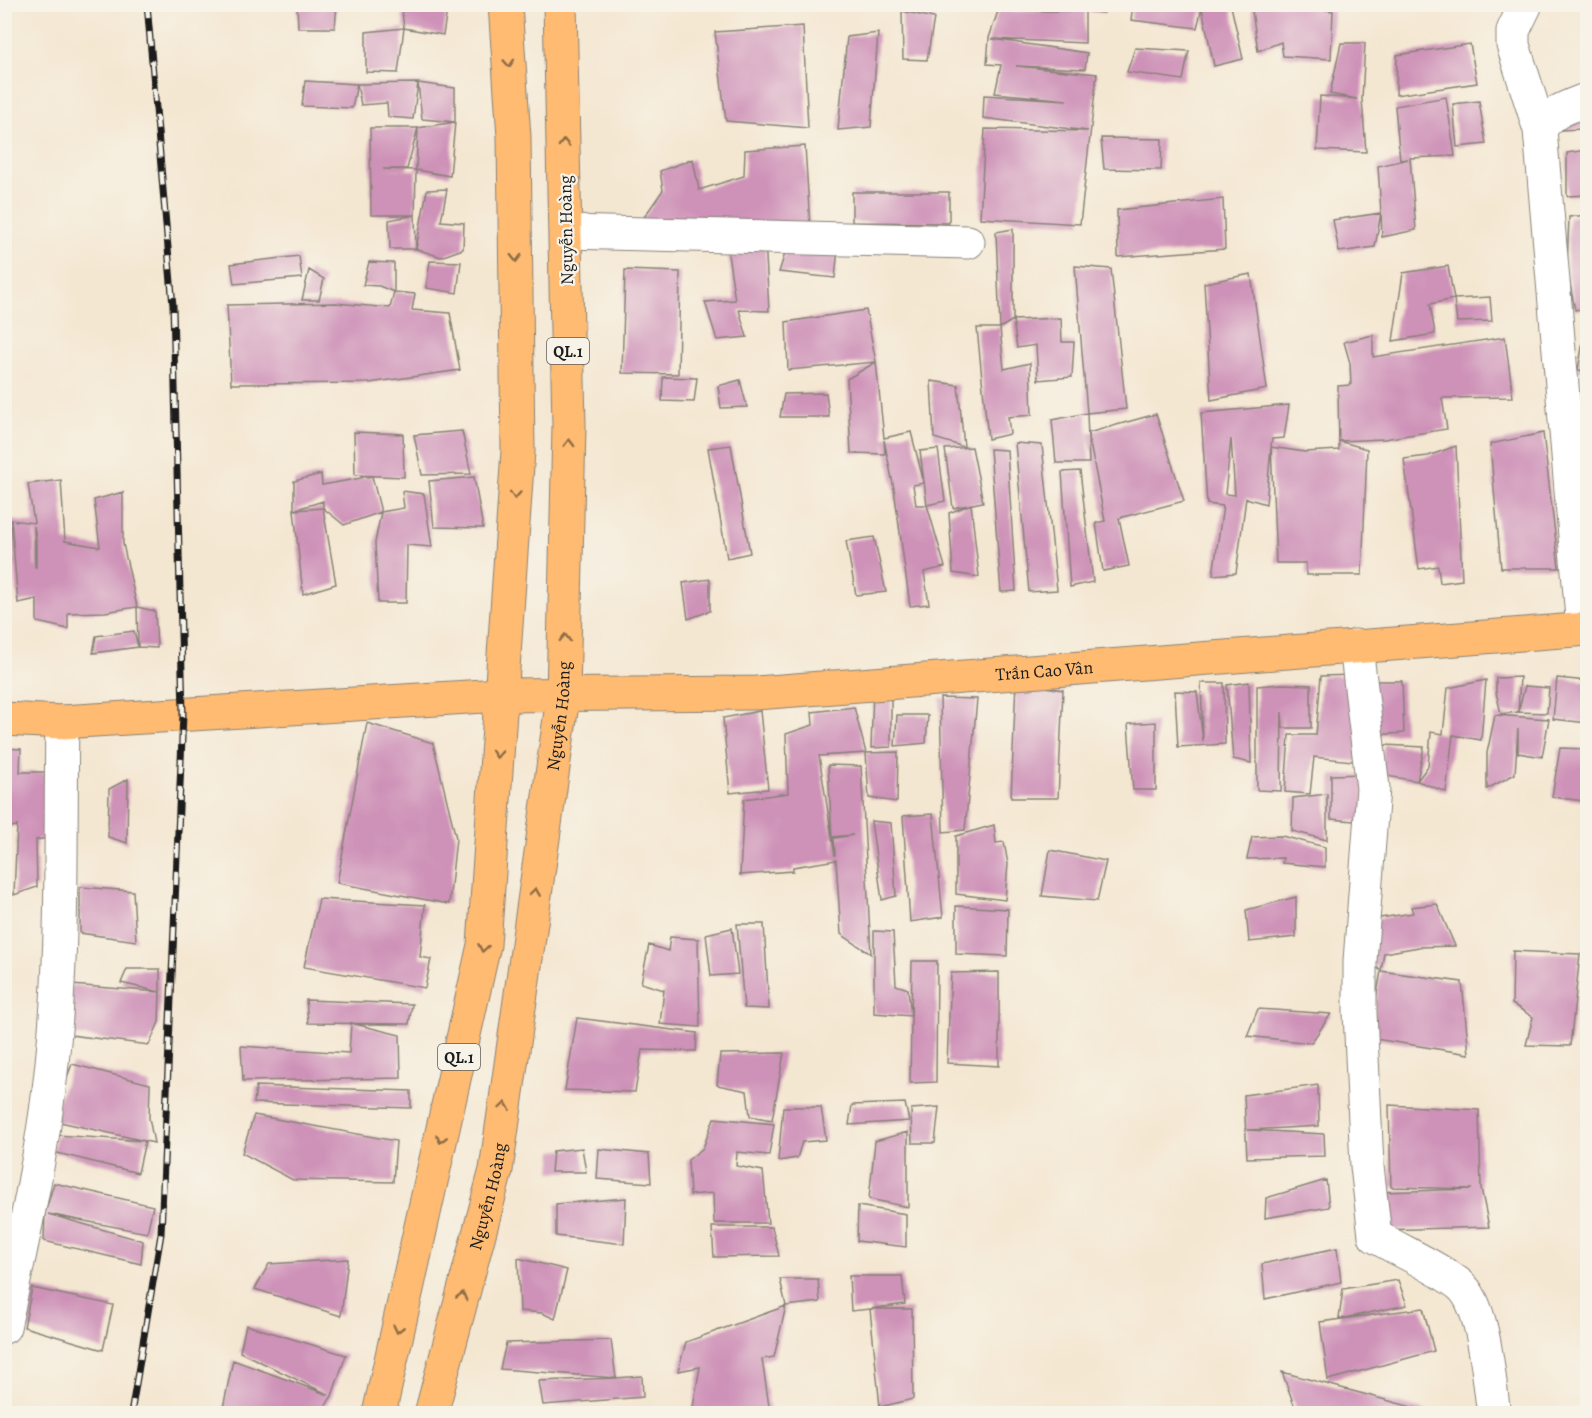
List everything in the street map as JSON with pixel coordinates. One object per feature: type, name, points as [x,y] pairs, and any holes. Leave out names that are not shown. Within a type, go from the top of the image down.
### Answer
[{"type":"main road","name":"QL.1","points":[[379,1413],[484,945],[518,451],[514,137],[505,4]]},
{"type":"main road","name":"Nguyễn Hoàng","points":[[431,1413],[495,1170],[563,697],[569,426],[560,4]]},
{"type":"main road","name":"Trần Cao Vân","points":[[4,719],[62,722],[501,695],[563,697],[756,693],[1585,629]]},
{"type":"street","points":[[1526,4],[1513,31],[1513,45],[1540,130],[1585,629]]},
{"type":"street","points":[[1540,130],[1544,121],[1587,99]]},
{"type":"street","points":[[566,232],[968,242]]},
{"type":"street","points":[[1356,646],[1373,788],[1360,961],[1360,1012],[1367,1166],[1375,1236],[1461,1286],[1472,1304],[1479,1323],[1494,1413]]},
{"type":"street","points":[[4,1327],[39,1158],[53,1061],[60,967],[62,722]]},
{"type":"building","points":[[297,4],[337,4],[335,28],[298,28]]},
{"type":"building","points":[[401,4],[448,4],[443,35],[404,28]]},
{"type":"building","points":[[1020,4],[1106,4],[1104,13],[1085,11],[1085,43],[992,39],[1087,53],[1085,69],[1016,66],[1097,74],[1080,224],[980,218],[985,129],[1088,131],[983,118],[984,95],[1067,100],[995,93],[1001,65],[987,64],[989,38],[998,11],[1080,11]]},
{"type":"building","points":[[1133,4],[1203,4],[1197,28],[1131,20]]},
{"type":"building","points":[[1251,4],[1288,4],[1333,11],[1331,59],[1283,56],[1281,42],[1258,51]]},
{"type":"building","points":[[1231,6],[1243,59],[1214,66],[1202,8]]},
{"type":"building","points":[[902,11],[934,18],[927,60],[903,59]]},
{"type":"building","points":[[803,26],[808,128],[726,121],[715,32]]},
{"type":"building","points":[[404,28],[398,73],[366,72],[366,32]]},
{"type":"building","points":[[878,33],[871,127],[838,130],[847,37]]},
{"type":"building","points":[[1341,43],[1365,43],[1362,99],[1366,152],[1317,150],[1320,96],[1357,99],[1330,94]]},
{"type":"building","points":[[1470,44],[1477,83],[1396,95],[1397,55]]},
{"type":"building","points":[[1135,48],[1189,51],[1183,80],[1127,72]]},
{"type":"building","points":[[305,81],[357,84],[352,108],[302,106]]},
{"type":"building","points":[[418,83],[455,88],[455,122],[422,119]]},
{"type":"building","points":[[418,83],[413,119],[388,117],[387,103],[361,105],[357,84]]},
{"type":"building","points":[[1446,97],[1455,156],[1410,158],[1416,230],[1382,237],[1378,166],[1408,159],[1400,160],[1395,106]]},
{"type":"building","points":[[1587,97],[1587,129],[1557,130]]},
{"type":"building","points":[[1479,101],[1486,144],[1457,147],[1453,104]]},
{"type":"building","points":[[455,122],[450,176],[416,170],[418,128]]},
{"type":"building","points":[[370,128],[418,128],[407,169],[383,169],[416,170],[415,215],[371,215]]},
{"type":"building","points":[[1101,138],[1162,139],[1161,170],[1104,169]]},
{"type":"building","points":[[805,146],[810,226],[635,230],[663,190],[660,171],[693,159],[699,190],[744,176],[745,150]]},
{"type":"building","points":[[1587,150],[1587,195],[1567,196],[1567,153]]},
{"type":"building","points":[[447,189],[441,221],[464,223],[463,249],[441,257],[416,249],[427,190]]},
{"type":"building","points":[[852,192],[949,192],[949,223],[852,222]]},
{"type":"building","points":[[1223,199],[1225,249],[1118,257],[1117,210]]},
{"type":"building","points":[[1381,213],[1375,247],[1339,252],[1333,220]]},
{"type":"building","points":[[415,215],[416,249],[390,249],[389,220]]},
{"type":"building","points":[[1587,215],[1587,308],[1575,310],[1567,268],[1569,217]]},
{"type":"building","points":[[1013,229],[1013,320],[1000,328],[996,232]]},
{"type":"building","points":[[725,235],[765,238],[769,311],[739,310],[747,337],[717,340],[705,302],[735,300]]},
{"type":"building","points":[[839,239],[835,278],[779,272],[789,241]]},
{"type":"building","points":[[299,256],[302,278],[234,284],[231,264]]},
{"type":"building","points":[[430,261],[461,262],[457,293],[426,288]]},
{"type":"building","points":[[369,262],[394,263],[394,292],[379,286],[363,285]]},
{"type":"building","points":[[1075,266],[1111,269],[1126,409],[1087,413]]},
{"type":"building","points":[[1448,266],[1454,299],[1430,304],[1435,334],[1393,341],[1403,273]]},
{"type":"building","points":[[309,270],[324,279],[319,300],[302,300]]},
{"type":"building","points":[[625,270],[680,272],[678,374],[622,373]]},
{"type":"building","points":[[1251,274],[1267,389],[1211,400],[1204,283]]},
{"type":"building","points":[[394,292],[415,294],[412,310],[450,313],[460,370],[369,383],[231,384],[227,305],[336,303],[390,308]]},
{"type":"building","points":[[1490,297],[1492,321],[1457,322],[1454,299]]},
{"type":"building","points":[[866,310],[876,362],[788,370],[786,322]]},
{"type":"building","points":[[1061,318],[1062,342],[1074,342],[1072,377],[1038,380],[1036,345],[1017,348],[1013,320]]},
{"type":"building","points":[[977,328],[1000,328],[1004,369],[1030,363],[1032,415],[1008,417],[1010,434],[988,439]]},
{"type":"building","points":[[1373,335],[1373,357],[1505,337],[1513,397],[1442,398],[1447,429],[1384,439],[1339,441],[1367,449],[1362,575],[1306,575],[1306,563],[1276,563],[1271,447],[1305,452],[1339,450],[1338,386],[1351,385],[1350,363],[1344,342]]},
{"type":"building","points":[[1584,336],[1587,336],[1587,371],[1578,370]]},
{"type":"building","points":[[876,362],[884,438],[911,432],[924,483],[913,485],[916,505],[927,505],[945,567],[924,572],[929,604],[910,606],[894,489],[884,440],[885,454],[851,453],[847,379]]},
{"type":"building","points":[[663,377],[697,378],[694,402],[662,401]]},
{"type":"building","points":[[740,380],[747,407],[721,408],[718,386]]},
{"type":"building","points":[[931,381],[958,385],[964,447],[934,438]]},
{"type":"building","points":[[826,393],[829,417],[780,417],[784,394]]},
{"type":"building","points":[[1289,405],[1284,438],[1272,439],[1266,504],[1246,498],[1236,573],[1213,575],[1223,506],[1207,504],[1201,413]],"holes":[[[1231,439],[1235,495],[1225,494]]]},
{"type":"building","points":[[1087,413],[1089,463],[1056,463],[1052,420]]},
{"type":"building","points":[[1156,414],[1184,501],[1119,518],[1129,566],[1103,571],[1096,523],[1105,521],[1088,433]]},
{"type":"building","points":[[462,431],[471,474],[422,475],[414,435]]},
{"type":"building","points":[[354,432],[403,434],[404,477],[355,475]]},
{"type":"building","points":[[1543,433],[1559,568],[1501,568],[1490,444]]},
{"type":"building","points":[[1015,443],[1042,445],[1057,590],[1029,592]]},
{"type":"building","points":[[731,445],[750,553],[727,558],[708,448]]},
{"type":"building","points":[[1456,446],[1462,580],[1440,583],[1438,566],[1419,569],[1404,459],[1428,456]]},
{"type":"building","points":[[972,447],[983,502],[953,508],[945,449]]},
{"type":"building","points":[[938,449],[945,501],[927,505],[920,451]]},
{"type":"building","points":[[990,449],[1007,450],[1016,591],[1001,592]]},
{"type":"building","points":[[1080,471],[1093,582],[1070,587],[1062,472]]},
{"type":"building","points":[[321,474],[322,485],[372,476],[381,512],[344,525],[323,508],[323,501],[294,510],[294,481]]},
{"type":"building","points":[[474,477],[483,528],[434,527],[429,481]]},
{"type":"building","points":[[61,480],[65,541],[100,547],[94,500],[123,492],[123,544],[137,607],[105,612],[68,613],[68,629],[37,622],[37,599],[18,603],[11,520],[34,523],[28,484]],"holes":[[[34,526],[36,567],[35,567]]]},
{"type":"building","points":[[402,491],[424,494],[432,547],[407,545],[406,603],[378,603],[375,543],[381,512],[404,508]]},
{"type":"building","points":[[971,504],[979,577],[953,573],[949,513]]},
{"type":"building","points":[[323,508],[336,584],[303,594],[294,510]]},
{"type":"building","points":[[874,537],[886,592],[856,595],[846,541]]},
{"type":"building","points":[[710,579],[710,611],[688,619],[683,583]]},
{"type":"building","points":[[137,607],[155,611],[157,648],[138,647]]},
{"type":"building","points":[[134,631],[138,647],[93,653],[96,636]]},
{"type":"building","points":[[1354,675],[1362,762],[1314,757],[1310,794],[1285,792],[1289,735],[1316,735],[1321,676]]},
{"type":"building","points":[[1520,677],[1518,712],[1501,714],[1496,692],[1496,678]]},
{"type":"building","points":[[1557,678],[1587,681],[1587,723],[1553,719]]},
{"type":"building","points":[[1486,680],[1481,740],[1453,735],[1446,792],[1417,781],[1428,766],[1431,732],[1443,734],[1448,688]]},
{"type":"building","points":[[1371,681],[1402,681],[1404,733],[1374,735]]},
{"type":"building","points":[[1016,682],[1063,690],[1058,798],[1011,798]]},
{"type":"building","points":[[1249,682],[1251,763],[1233,759],[1227,685]]},
{"type":"building","points":[[1201,683],[1224,683],[1225,744],[1178,747],[1175,691],[1197,692],[1203,741]]},
{"type":"building","points":[[1311,685],[1311,728],[1283,728],[1282,712],[1281,791],[1257,790],[1257,686]]},
{"type":"building","points":[[1525,686],[1549,688],[1547,713],[1518,712]]},
{"type":"building","points":[[891,688],[891,747],[871,748],[873,690]]},
{"type":"building","points":[[940,698],[977,699],[965,830],[943,832]]},
{"type":"building","points":[[854,707],[866,753],[819,756],[832,837],[828,765],[861,766],[871,954],[841,934],[836,860],[793,867],[793,871],[740,875],[744,799],[788,793],[786,734],[813,725],[812,712]],"holes":[[[853,835],[834,838],[835,856],[832,837]]]},
{"type":"building","points":[[760,711],[768,789],[730,793],[723,718]]},
{"type":"building","points":[[897,715],[928,715],[926,743],[895,746]]},
{"type":"building","points":[[1495,715],[1549,719],[1542,757],[1518,753],[1518,729],[1515,774],[1487,789],[1487,753]]},
{"type":"building","points":[[1156,722],[1156,790],[1133,790],[1128,724]]},
{"type":"building","points":[[367,723],[433,743],[456,838],[449,904],[337,883]]},
{"type":"building","points":[[1384,745],[1424,747],[1417,781],[1380,775]]},
{"type":"building","points":[[4,748],[21,749],[20,772],[60,772],[61,836],[36,840],[37,887],[14,895],[17,826],[4,828]]},
{"type":"building","points":[[1560,748],[1587,749],[1584,801],[1552,797]]},
{"type":"building","points":[[898,752],[897,802],[869,798],[866,753]]},
{"type":"building","points":[[1364,774],[1365,822],[1331,819],[1331,775]]},
{"type":"building","points":[[128,779],[127,843],[108,837],[109,789]]},
{"type":"building","points":[[1327,794],[1327,840],[1292,831],[1293,798]]},
{"type":"building","points":[[933,814],[943,917],[910,922],[903,816]]},
{"type":"building","points":[[871,821],[891,823],[896,896],[882,900]]},
{"type":"building","points":[[994,825],[996,843],[1004,842],[1008,864],[1005,900],[956,894],[956,836]]},
{"type":"building","points":[[1282,836],[1325,847],[1325,867],[1282,863],[1283,858],[1247,859],[1252,837]]},
{"type":"building","points":[[1050,850],[1106,861],[1097,901],[1042,896]]},
{"type":"building","points":[[80,887],[133,891],[136,941],[80,933]]},
{"type":"building","points":[[1296,897],[1296,937],[1249,942],[1246,910]]},
{"type":"building","points":[[319,899],[425,905],[420,957],[431,959],[425,988],[304,967]]},
{"type":"building","points":[[1437,904],[1455,946],[1419,947],[1384,953],[1381,971],[1369,961],[1374,919],[1413,913],[1411,907]]},
{"type":"building","points":[[956,906],[1008,909],[1007,956],[956,954]]},
{"type":"building","points":[[737,924],[764,924],[769,1009],[744,1008]]},
{"type":"building","points":[[732,928],[738,974],[711,976],[706,934]]},
{"type":"building","points":[[874,931],[893,932],[896,985],[908,989],[911,1016],[874,1013]]},
{"type":"building","points":[[670,937],[698,939],[700,1027],[660,1024],[664,990],[641,983],[649,945],[668,951]]},
{"type":"building","points":[[1513,951],[1580,954],[1570,1046],[1526,1045],[1533,1017],[1512,1004]]},
{"type":"building","points":[[912,961],[937,961],[936,1082],[910,1083]]},
{"type":"building","points":[[127,969],[160,969],[160,992],[121,983]]},
{"type":"building","points":[[1381,971],[1462,982],[1469,1054],[1369,1038]]},
{"type":"building","points":[[999,972],[999,1066],[947,1063],[951,973]]},
{"type":"building","points":[[72,985],[160,992],[159,1022],[149,1045],[55,1033]]},
{"type":"building","points":[[306,1000],[412,1004],[409,1024],[308,1023]]},
{"type":"building","points":[[1258,1009],[1331,1014],[1311,1043],[1247,1036]]},
{"type":"building","points":[[577,1018],[697,1033],[696,1051],[642,1050],[635,1092],[565,1090]]},
{"type":"building","points":[[351,1023],[400,1035],[401,1078],[243,1081],[241,1046],[349,1053]]},
{"type":"building","points":[[784,1053],[772,1120],[750,1116],[747,1091],[717,1085],[720,1054]]},
{"type":"building","points":[[72,1064],[150,1084],[149,1118],[154,1143],[51,1120]]},
{"type":"building","points":[[1318,1085],[1319,1126],[1248,1130],[1324,1134],[1325,1156],[1247,1158],[1244,1095]]},
{"type":"building","points":[[256,1086],[411,1091],[411,1108],[254,1103]]},
{"type":"building","points":[[905,1103],[909,1121],[849,1125],[852,1105]]},
{"type":"building","points":[[1389,1105],[1479,1110],[1481,1188],[1489,1227],[1379,1230],[1382,1192],[1472,1189],[1391,1187]]},
{"type":"building","points":[[783,1107],[821,1107],[826,1140],[802,1142],[797,1158],[778,1161]]},
{"type":"building","points":[[939,1107],[935,1143],[912,1143],[911,1109]]},
{"type":"building","points":[[254,1115],[396,1141],[393,1182],[293,1180],[242,1153]]},
{"type":"building","points":[[714,1118],[774,1124],[769,1155],[737,1152],[736,1166],[763,1171],[768,1223],[714,1223],[713,1193],[690,1195],[688,1160],[703,1148]]},
{"type":"building","points":[[908,1132],[908,1207],[869,1199],[875,1141]]},
{"type":"building","points":[[56,1135],[145,1141],[138,1173],[53,1152]]},
{"type":"building","points":[[582,1148],[586,1172],[551,1172],[553,1151]]},
{"type":"building","points":[[599,1149],[649,1154],[651,1183],[597,1179]]},
{"type":"building","points":[[1326,1180],[1329,1207],[1265,1218],[1266,1198]]},
{"type":"building","points":[[54,1183],[153,1206],[147,1233],[48,1214],[143,1241],[141,1264],[44,1241],[45,1213]]},
{"type":"building","points":[[626,1198],[624,1244],[556,1236],[556,1204]]},
{"type":"building","points":[[858,1206],[906,1214],[906,1247],[857,1241]]},
{"type":"building","points":[[712,1227],[772,1227],[779,1256],[714,1257]]},
{"type":"building","points":[[1337,1248],[1341,1282],[1265,1299],[1262,1264]]},
{"type":"building","points":[[518,1258],[567,1270],[555,1319],[542,1313],[520,1311]]},
{"type":"building","points":[[348,1259],[341,1316],[255,1289],[269,1264]]},
{"type":"building","points":[[849,1276],[902,1276],[905,1304],[851,1311]]},
{"type":"building","points":[[780,1279],[818,1279],[820,1302],[786,1306]]},
{"type":"building","points":[[1398,1280],[1407,1305],[1339,1319],[1343,1289]]},
{"type":"building","points":[[32,1288],[113,1305],[103,1350],[24,1327]]},
{"type":"building","points":[[786,1306],[774,1357],[762,1359],[770,1413],[692,1413],[700,1367],[678,1371],[686,1342]]},
{"type":"building","points":[[1423,1308],[1434,1351],[1328,1380],[1320,1322]]},
{"type":"building","points":[[870,1309],[912,1309],[913,1399],[880,1407]]},
{"type":"building","points":[[246,1325],[346,1355],[332,1396],[321,1413],[222,1413],[233,1360],[329,1395],[240,1352]]},
{"type":"building","points":[[611,1340],[616,1378],[500,1369],[506,1343]]},
{"type":"building","points":[[1282,1372],[1434,1413],[1297,1413]]},
{"type":"building","points":[[642,1376],[643,1397],[543,1405],[539,1381]]},
{"type":"railway","points":[[131,1414],[161,1234],[183,714],[173,306],[147,4]]}]
